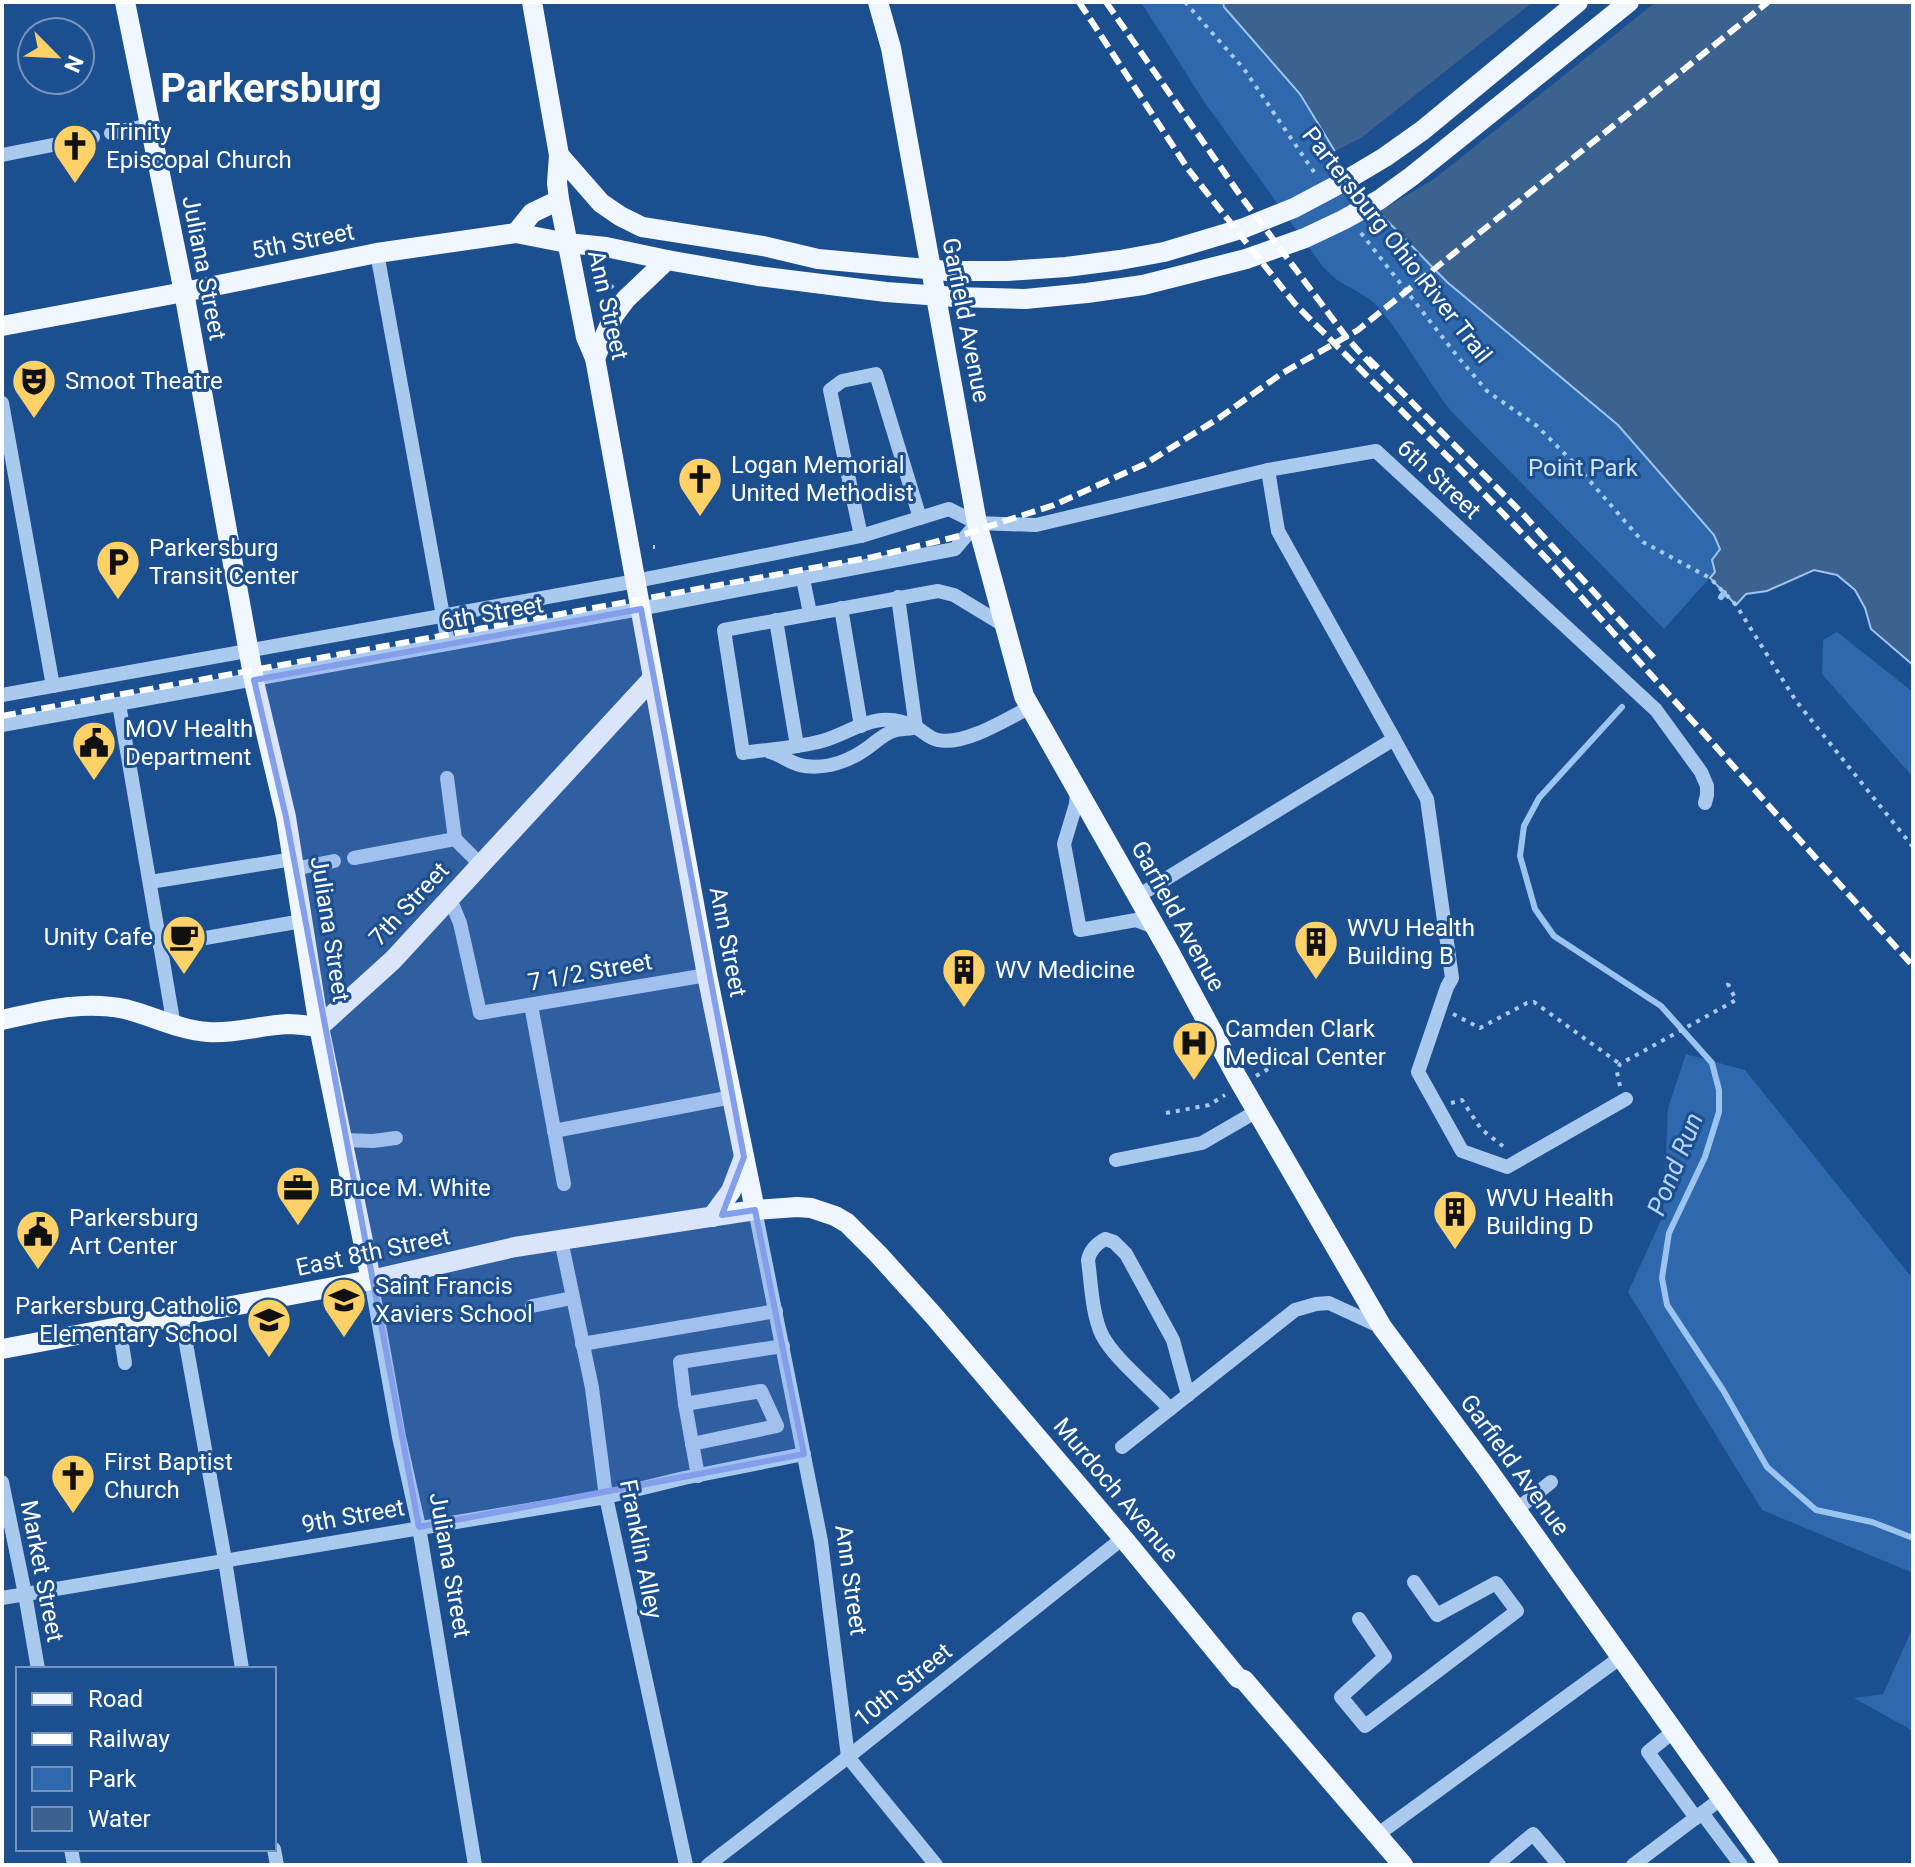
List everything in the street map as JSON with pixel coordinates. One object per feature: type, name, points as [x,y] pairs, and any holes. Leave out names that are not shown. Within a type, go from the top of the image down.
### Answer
[{"type":"main road","name":"Juliana Street","points":[[125,2],[184,292],[254,680],[286,817],[319,1027],[371,1280]]},
{"type":"main road","name":"Ann Street","points":[[532,2],[559,155],[559,200],[586,337],[595,358],[707,975],[755,1210]]},
{"type":"main road","name":"Garfield Avenue","points":[[878,2],[891,48],[977,523],[1024,696],[1382,1327],[1769,1865]]},
{"type":"main road","points":[[559,155],[601,203],[642,227],[763,246],[818,259],[948,271],[1007,271],[1120,260],[1164,252],[1244,228],[1294,208],[1385,157],[1423,130],[1578,2]]},
{"type":"main road","name":"5th Street","points":[[2,326],[377,253],[516,233],[758,276],[886,292],[1025,299],[1143,285],[1246,259],[1305,238],[1379,200],[1629,2]]},
{"type":"main road","points":[[516,233],[532,213],[559,200]]},
{"type":"main road","points":[[595,358],[614,315],[626,299],[667,260]]},
{"type":"main road","name":"7th Street","points":[[319,1027],[393,960],[653,678]]},
{"type":"main road","points":[[2,1020],[69,1006],[106,1006],[174,1026],[217,1033],[290,1024],[319,1027]]},
{"type":"main road","points":[[712,1217],[731,1191],[744,1157]]},
{"type":"main road","name":"Murdoch Avenue","points":[[755,1210],[811,1208],[835,1216],[864,1238],[1123,1538],[1238,1678],[1244,1680],[1403,1865]]},
{"type":"main road","name":"East 8th Street","points":[[2,1349],[371,1280],[515,1247],[755,1210]]},
{"type":"street","points":[[111,133],[150,125]]},
{"type":"street","points":[[2,155],[93,137]]},
{"type":"street","points":[[377,253],[448,643]]},
{"type":"street","points":[[861,536],[830,390],[842,381],[876,374],[920,518]]},
{"type":"street","points":[[2,403],[53,686]]},
{"type":"street","name":"6th Street","points":[[2,695],[636,581],[861,536],[949,509],[977,523],[1036,525],[1268,470],[1376,451],[1656,710],[1701,772],[1707,786],[1705,803]]},
{"type":"street","points":[[1268,470],[1278,531],[1427,799],[1452,978],[1418,1072],[1462,1151],[1507,1167],[1626,1099]]},
{"type":"street","name":"6th Street","points":[[2,725],[955,549],[977,523]]},
{"type":"street","points":[[803,579],[810,613]]},
{"type":"street","points":[[1005,626],[954,595],[938,591],[724,630],[743,753],[820,742],[880,720],[901,722],[935,740],[952,741],[1030,707]]},
{"type":"street","points":[[898,597],[916,728]]},
{"type":"street","points":[[841,608],[861,726]]},
{"type":"street","points":[[776,620],[797,746]]},
{"type":"street","points":[[119,704],[174,1026]]},
{"type":"street","points":[[761,750],[774,752],[806,767],[823,766],[854,757],[894,731],[916,728]]},
{"type":"street","points":[[1138,896],[1394,739]]},
{"type":"street","points":[[447,778],[455,839],[481,865]]},
{"type":"street","points":[[1076,788],[1076,804],[1064,844],[1080,930],[1136,920],[1156,928]]},
{"type":"street","points":[[354,858],[455,839]]},
{"type":"street","points":[[150,882],[334,861]]},
{"type":"street","name":"7 1/2 Street","points":[[450,899],[460,923],[480,1013],[707,975]]},
{"type":"street","points":[[160,946],[302,921]]},
{"type":"street","points":[[531,1005],[564,1184]]},
{"type":"street","points":[[554,1131],[732,1097]]},
{"type":"street","points":[[1116,1160],[1202,1143],[1257,1111]]},
{"type":"street","points":[[342,1140],[396,1138]]},
{"type":"street","name":"Ann Street","points":[[755,1210],[821,1541],[848,1757]]},
{"type":"street","points":[[1170,1409],[1110,1348],[1100,1332],[1088,1260],[1089,1254],[1105,1239],[1114,1242],[1126,1254],[1173,1340],[1188,1395]]},
{"type":"street","name":"Franklin Alley","points":[[561,1240],[592,1388],[606,1497],[686,1865]]},
{"type":"street","name":"Juliana Street","points":[[371,1280],[399,1437],[419,1527],[475,1865]]},
{"type":"street","points":[[532,1306],[572,1298]]},
{"type":"street","points":[[1122,1447],[1295,1310],[1329,1303],[1382,1327]]},
{"type":"street","points":[[582,1344],[776,1311]]},
{"type":"street","points":[[181,1316],[242,1667]]},
{"type":"street","points":[[119,1326],[125,1363]]},
{"type":"street","points":[[698,1476],[680,1362],[783,1346]]},
{"type":"street","points":[[685,1404],[761,1391],[777,1426],[692,1444]]},
{"type":"street","name":"9th Street","points":[[2,1598],[606,1497],[804,1454]]},
{"type":"street","name":"Market Street","points":[[2,1482],[38,1667]]},
{"type":"street","points":[[1516,1510],[1551,1482]]},
{"type":"street","name":"10th Street","points":[[708,1865],[1123,1538]]},
{"type":"street","points":[[1359,1619],[1385,1657],[1341,1697],[1365,1726],[1517,1611],[1496,1583],[1437,1615],[1414,1582]]},
{"type":"street","points":[[1377,1835],[1621,1657]]},
{"type":"street","points":[[1674,1731],[1648,1752],[1741,1865]]},
{"type":"street","points":[[848,1757],[936,1865]]},
{"type":"street","points":[[1633,1865],[1722,1798]]},
{"type":"street","points":[[1496,1865],[1533,1834],[1559,1865]]},
{"type":"path","name":"Partersburg Ohio River Trail","points":[[1185,2],[1244,69],[1318,178]]},
{"type":"path","name":"Partersburg Ohio River Trail","points":[[1356,227],[1487,391],[1537,426],[1575,464],[1643,542],[1710,578],[1736,605],[1796,701],[1913,847]]},
{"type":"path","points":[[605,266],[604,277],[617,292]]},
{"type":"path","points":[[1626,1099],[1618,1082],[1620,1064],[1736,1000],[1728,984],[1732,979]]},
{"type":"path","points":[[1440,1007],[1480,1028],[1534,1002],[1620,1064]]},
{"type":"path","points":[[1438,1107],[1462,1100],[1481,1129],[1520,1160]]},
{"type":"highlighted area","points":[[641,609],[744,1157],[722,1215],[755,1210],[804,1454],[419,1527],[286,817],[254,680]]},
{"type":"green space","name":"Point Park","points":[[1141,2],[1223,2],[1224,7],[1300,94],[1361,194],[1447,282],[1618,425],[1714,535],[1720,549],[1715,572],[1664,629],[1451,411],[1379,308],[1323,267],[1203,100]]},
{"type":"green space","points":[[1837,632],[1913,692],[1913,777],[1822,674],[1823,640]]},
{"type":"green space","points":[[1686,1054],[1745,1070],[1913,1279],[1913,1573],[1762,1510],[1628,1292],[1663,1216],[1668,1108]]},
{"type":"green space","points":[[1913,1627],[1913,1731],[1854,1698],[1883,1694]]},
{"type":"water","points":[[1223,2],[1913,2],[1913,665],[1871,629],[1865,608],[1855,590],[1837,575],[1814,570],[1767,591],[1746,594],[1736,605],[1710,578],[1715,572],[1712,560],[1720,549],[1714,535],[1618,425],[1447,282],[1361,194],[1300,94],[1224,7]]},
{"type":"pier","points":[[1533,2],[1656,2],[1434,179],[1375,214],[1358,197],[1331,153],[1361,138]]},
{"type":"waterway","name":"Pond Run","points":[[1721,597],[1724,593]]},
{"type":"waterway","name":"Pond Run","points":[[1622,707],[1539,798],[1524,826],[1520,856],[1535,909],[1554,936],[1661,1006],[1712,1063],[1719,1090],[1719,1112],[1705,1157],[1669,1233],[1662,1278],[1667,1305],[1723,1390],[1767,1467],[1816,1510],[1872,1522],[1913,1538]]},
{"type":"railway","points":[[1079,2],[1188,169],[1295,304],[1547,559],[1913,966]]},
{"type":"railway","points":[[1106,2],[1240,195],[1347,338],[1374,368]]},
{"type":"railway","points":[[2,716],[873,557],[959,536],[1054,505],[1145,464],[1219,418],[1281,374],[1358,330],[1768,2]]},
{"type":"railway","points":[[1368,358],[1522,513],[1655,659]]},
{"type":"place","name":"Trinity Episcopal Church","points":[[75,185]]},
{"type":"place","name":"Smoot Theatre","points":[[34,420]]},
{"type":"place","name":"Logan Memorial United Methodist","points":[[700,518]]},
{"type":"place","name":"Parkersburg Transit Center","points":[[118,601]]},
{"type":"place","name":"MOV Health Department","points":[[94,782]]},
{"type":"place","name":"Unity Cafe","points":[[184,976]]},
{"type":"place","name":"WVU Health Building B","points":[[1316,981]]},
{"type":"place","name":"WV Medicine","points":[[964,1009]]},
{"type":"place","name":"Camden Clark Medical Center","points":[[1194,1082]]},
{"type":"place","name":"Bruce M. White","points":[[298,1227]]},
{"type":"place","name":"WVU Health Building D","points":[[1455,1251]]},
{"type":"place","name":"Parkersburg Art Center","points":[[38,1271]]},
{"type":"place","name":"Saint Francis Xaviers School","points":[[344,1339]]},
{"type":"place","name":"Parkersburg Catholic Elementary School","points":[[269,1359]]},
{"type":"place","name":"First Baptist Church","points":[[73,1515]]},
{"type":"district","name":"Parkersburg","points":[[271,88]]}]
